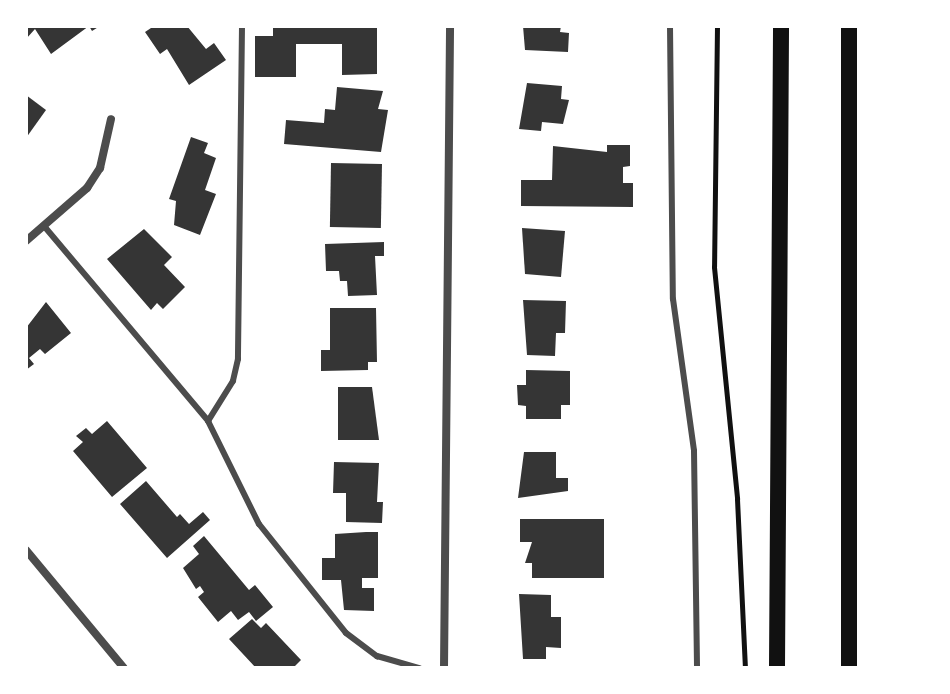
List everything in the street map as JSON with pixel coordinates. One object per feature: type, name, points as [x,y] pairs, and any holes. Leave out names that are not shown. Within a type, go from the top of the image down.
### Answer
[{"type":"main road","points":[[777,668],[781,26]]},
{"type":"main road","points":[[849,26],[849,668]]},
{"type":"street","points":[[444,668],[450,26]]},
{"type":"street","points":[[28,235],[44,226],[87,188],[100,168],[111,119]]},
{"type":"street","points":[[26,550],[124,668]]},
{"type":"lane","points":[[208,421],[233,381],[238,359],[242,26]]},
{"type":"lane","points":[[670,26],[673,299],[694,451],[697,668]]},
{"type":"lane","points":[[44,226],[208,421],[259,524],[346,633],[377,656],[419,668]]},
{"type":"path","points":[[717,26],[714,267],[737,499],[745,668]]},
{"type":"building","points":[[26,26],[89,26],[51,54],[35,29],[26,39]]},
{"type":"building","points":[[154,26],[187,26],[206,49],[214,43],[226,60],[189,85],[167,49],[160,54],[145,32]]},
{"type":"building","points":[[273,26],[377,26],[377,74],[342,75],[342,44],[296,44],[296,77],[255,77],[255,36],[273,36]]},
{"type":"building","points":[[523,26],[561,26],[560,32],[569,33],[568,52],[525,50]]},
{"type":"building","points":[[527,83],[562,86],[561,99],[569,100],[563,124],[542,122],[541,131],[519,129]]},
{"type":"building","points":[[337,87],[383,91],[378,109],[388,110],[381,152],[284,144],[286,120],[324,123],[325,109],[335,110]]},
{"type":"building","points":[[26,95],[46,110],[26,138]]},
{"type":"building","points":[[191,137],[208,143],[204,153],[216,158],[205,190],[216,194],[200,235],[174,225],[176,201],[169,199]]},
{"type":"building","points":[[607,145],[630,145],[630,166],[623,167],[623,183],[633,183],[633,207],[521,206],[521,180],[552,180],[553,146],[607,152]]},
{"type":"building","points":[[331,163],[382,164],[381,228],[330,227]]},
{"type":"building","points":[[522,228],[565,231],[561,277],[525,274]]},
{"type":"building","points":[[144,229],[172,257],[164,265],[185,287],[163,309],[157,303],[151,310],[107,259]]},
{"type":"building","points":[[384,242],[384,256],[375,256],[377,295],[348,296],[347,281],[340,281],[339,271],[326,271],[325,244]]},
{"type":"building","points":[[523,300],[566,301],[565,333],[556,333],[555,356],[527,355]]},
{"type":"building","points":[[46,302],[71,333],[45,354],[40,349],[29,358],[34,364],[26,370],[26,328]]},
{"type":"building","points":[[330,308],[376,308],[377,362],[368,362],[368,370],[321,371],[321,350],[330,350]]},
{"type":"building","points":[[526,370],[570,371],[570,405],[561,405],[561,419],[526,419],[526,406],[518,405],[517,385],[526,385]]},
{"type":"building","points":[[338,387],[372,387],[379,440],[338,440]]},
{"type":"building","points":[[107,421],[147,468],[112,497],[73,451],[83,442],[76,436],[86,428],[92,434]]},
{"type":"building","points":[[524,452],[556,452],[556,478],[568,478],[568,491],[518,498]]},
{"type":"building","points":[[334,462],[379,463],[377,502],[383,502],[382,523],[346,522],[346,493],[333,493]]},
{"type":"building","points":[[146,481],[177,517],[180,514],[189,524],[203,512],[210,520],[167,558],[120,504]]},
{"type":"building","points":[[520,519],[604,519],[604,578],[532,578],[532,563],[525,563],[532,542],[520,542]]},
{"type":"building","points":[[378,532],[378,578],[362,578],[362,588],[374,588],[374,611],[344,610],[341,580],[322,580],[322,558],[335,558],[335,534]]},
{"type":"building","points":[[204,536],[249,590],[255,585],[273,607],[256,621],[249,612],[238,620],[231,611],[218,622],[198,597],[204,592],[200,586],[196,589],[183,568],[199,554],[193,546]]},
{"type":"building","points":[[519,594],[551,595],[551,617],[561,617],[561,648],[546,647],[546,659],[523,659]]},
{"type":"building","points":[[252,619],[261,628],[266,623],[301,660],[293,668],[256,668],[229,639]]}]
